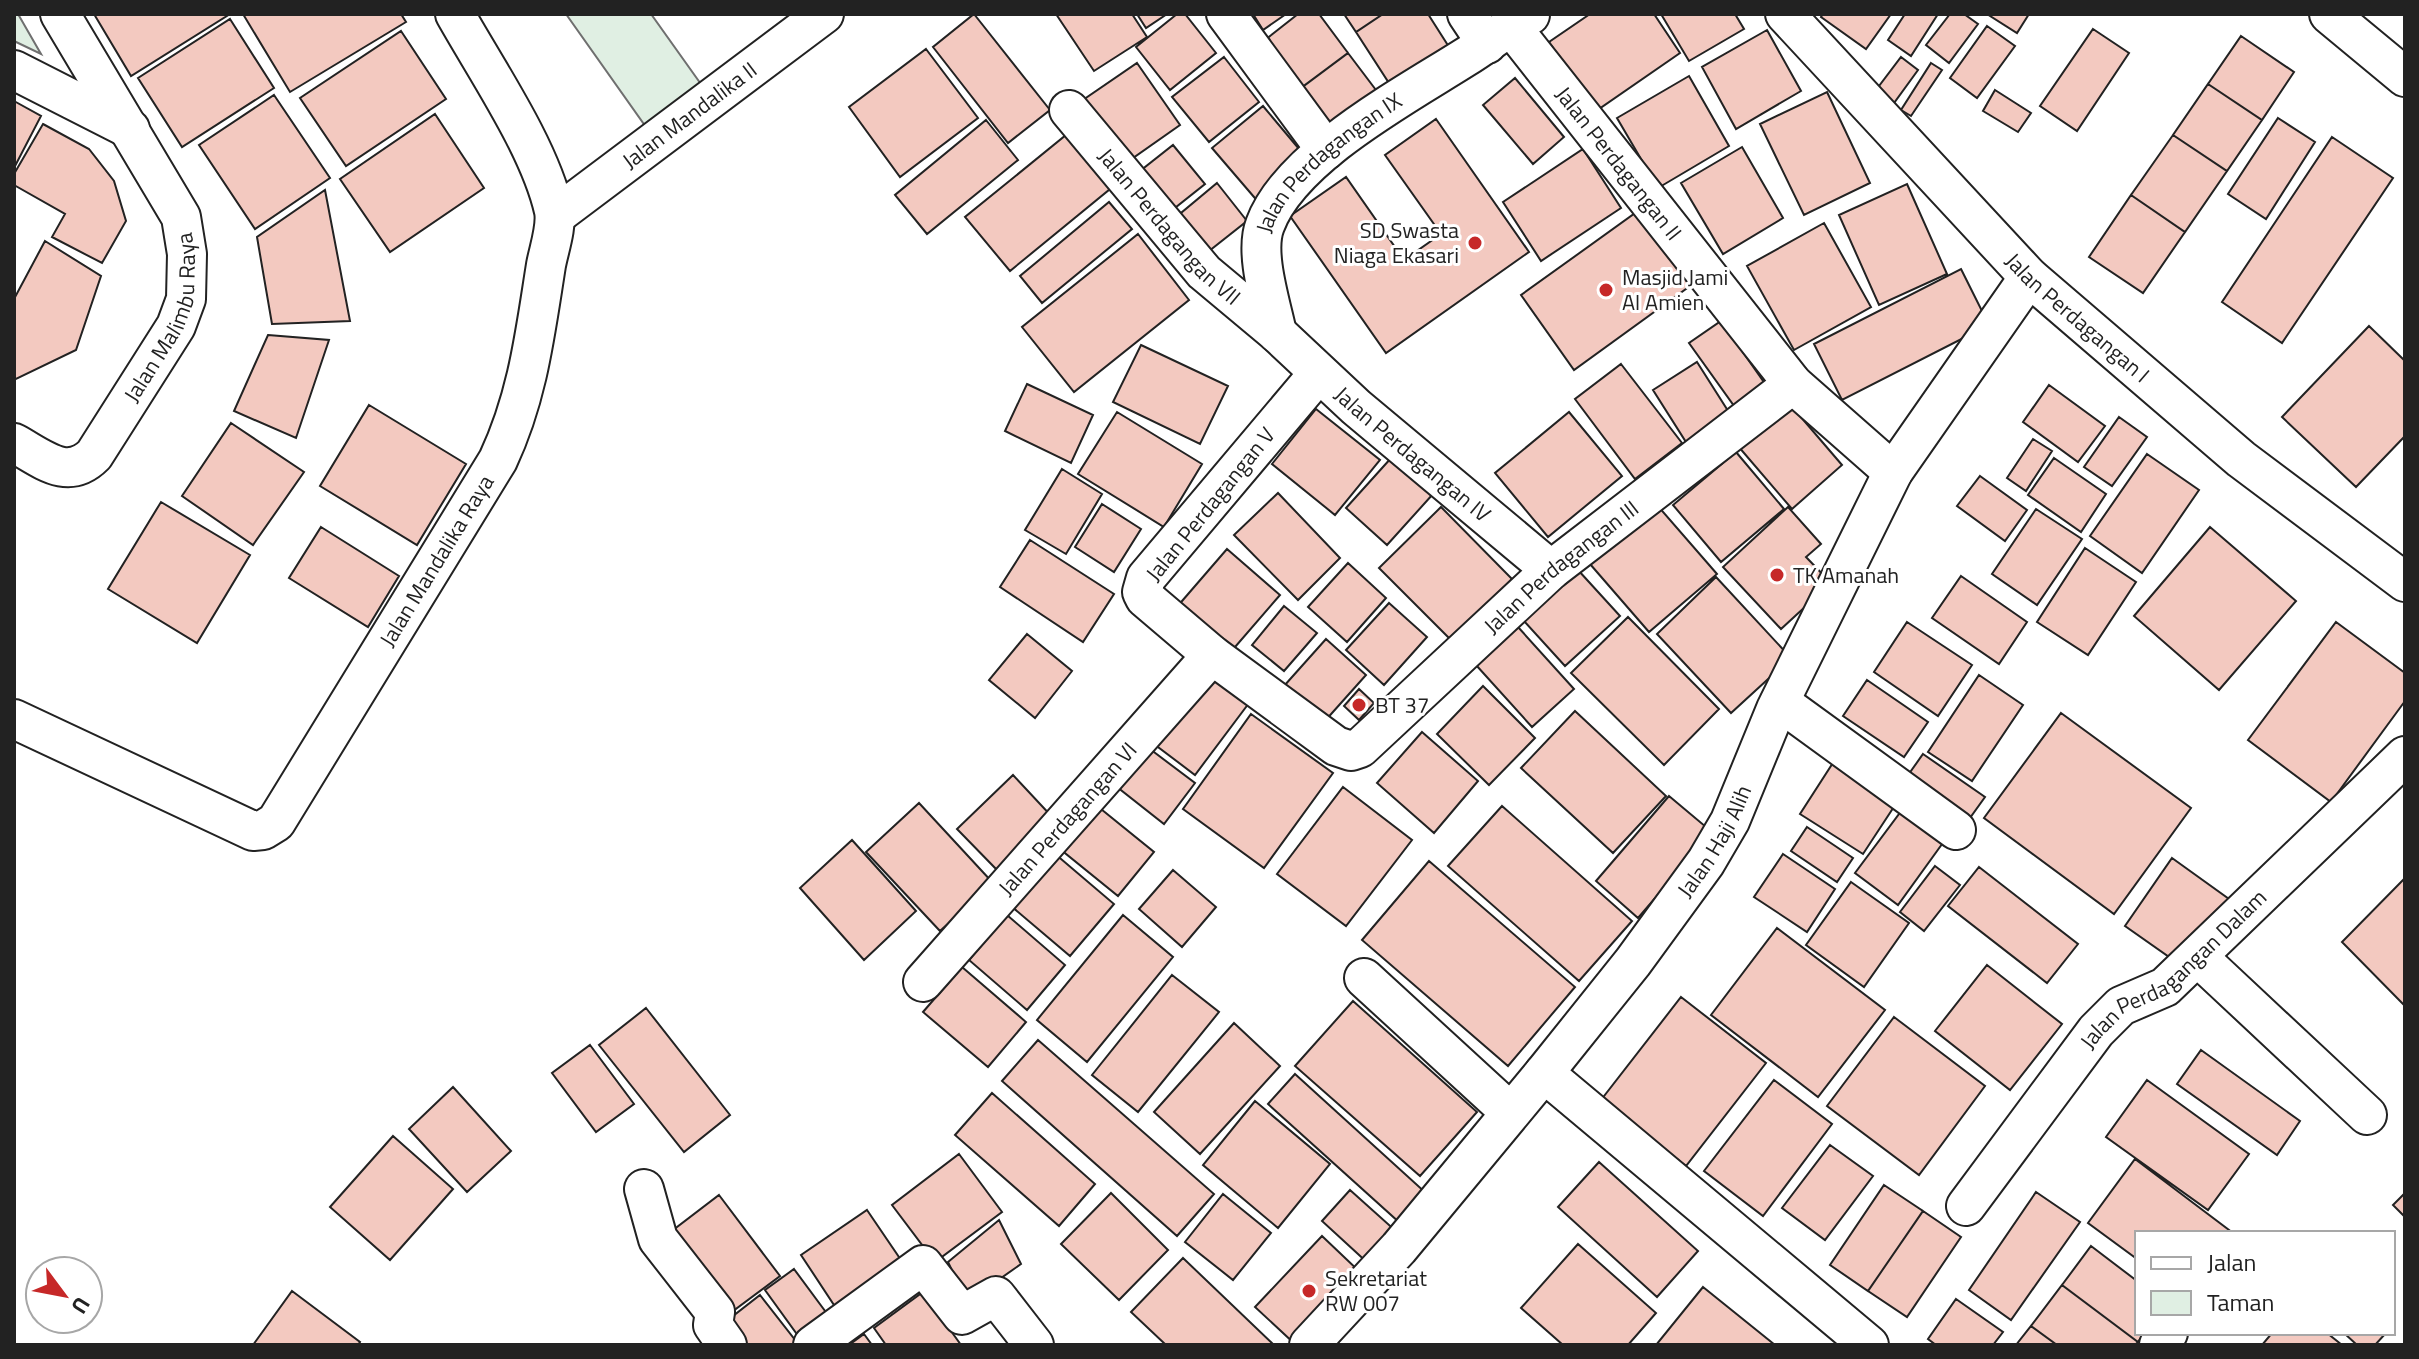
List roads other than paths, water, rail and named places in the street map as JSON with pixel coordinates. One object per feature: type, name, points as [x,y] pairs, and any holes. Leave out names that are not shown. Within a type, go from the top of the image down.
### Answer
[{"type":"street","name":"Jalan Malimbu Raya","points":[[14,443],[64,469],[75,469],[85,464],[94,455],[176,326],[186,299],[184,225],[60,14]]},
{"type":"street","name":"Jalan Mandalika Raya","points":[[14,719],[253,831],[263,830],[276,822],[498,460],[515,424],[526,386],[555,216],[547,183],[455,14]]},
{"type":"street","name":"Jalan Mandalika II","points":[[555,216],[824,14]]},
{"type":"street","points":[[1226,14],[1326,150]]},
{"type":"street","name":"Jalan Perdagangan I","points":[[1785,14],[2029,277],[2241,459],[2405,582]]},
{"type":"street","points":[[2329,14],[2405,77]]},
{"type":"street","name":"Jalan Perdagangan IX","points":[[1277,333],[1263,265],[1263,227],[1275,205],[1296,177],[1326,150],[1499,24]]},
{"type":"street","name":"Jalan Perdagangan II","points":[[1499,24],[1793,384],[1893,472]]},
{"type":"street","points":[[14,70],[130,129]]},
{"type":"street","name":"Jalan Perdagangan VII","points":[[1069,110],[1192,261],[1277,333]]},
{"type":"street","name":"Jalan Haji Alih","points":[[1309,1345],[1399,1248],[1544,1073],[1633,962],[1706,862],[1730,821],[1780,702],[1893,472],[2029,277]]},
{"type":"street","name":"Jalan Perdagangan IV","points":[[1277,333],[1318,374],[1551,570]]},
{"type":"street","name":"Jalan Perdagangan V","points":[[1318,374],[1156,566],[1143,586],[1145,598],[1212,655],[1336,746]]},
{"type":"street","name":"Jalan Perdagangan III","points":[[1336,746],[1351,751],[1360,748],[1551,570],[1793,384]]},
{"type":"street","name":"Jalan Perdagangan VI","points":[[923,982],[1212,655]]},
{"type":"street","points":[[1780,702],[1956,830]]},
{"type":"street","name":"Jalan Perdagangan Dalam","points":[[1966,1206],[2096,1031],[2121,1006],[2165,987],[2405,756]]},
{"type":"street","points":[[2198,957],[2367,1115]]},
{"type":"street","points":[[1364,978],[1510,1112]]},
{"type":"street","points":[[1544,1073],[1869,1345]]},
{"type":"street","points":[[644,1189],[658,1239],[715,1312],[713,1325],[727,1345]]},
{"type":"street","points":[[813,1345],[923,1265],[962,1315],[996,1296],[1034,1345]]},
{"type":"place","name":"SD Swasta Niaga Ekasari","points":[[1475,243]]},
{"type":"place","name":"Masjid Jami Al Amien","points":[[1606,290]]},
{"type":"place","name":"TK Amanah","points":[[1777,575]]},
{"type":"place","name":"BT 37","points":[[1359,705]]},
{"type":"place","name":"Sekretariat RW 007","points":[[1309,1291]]}]
